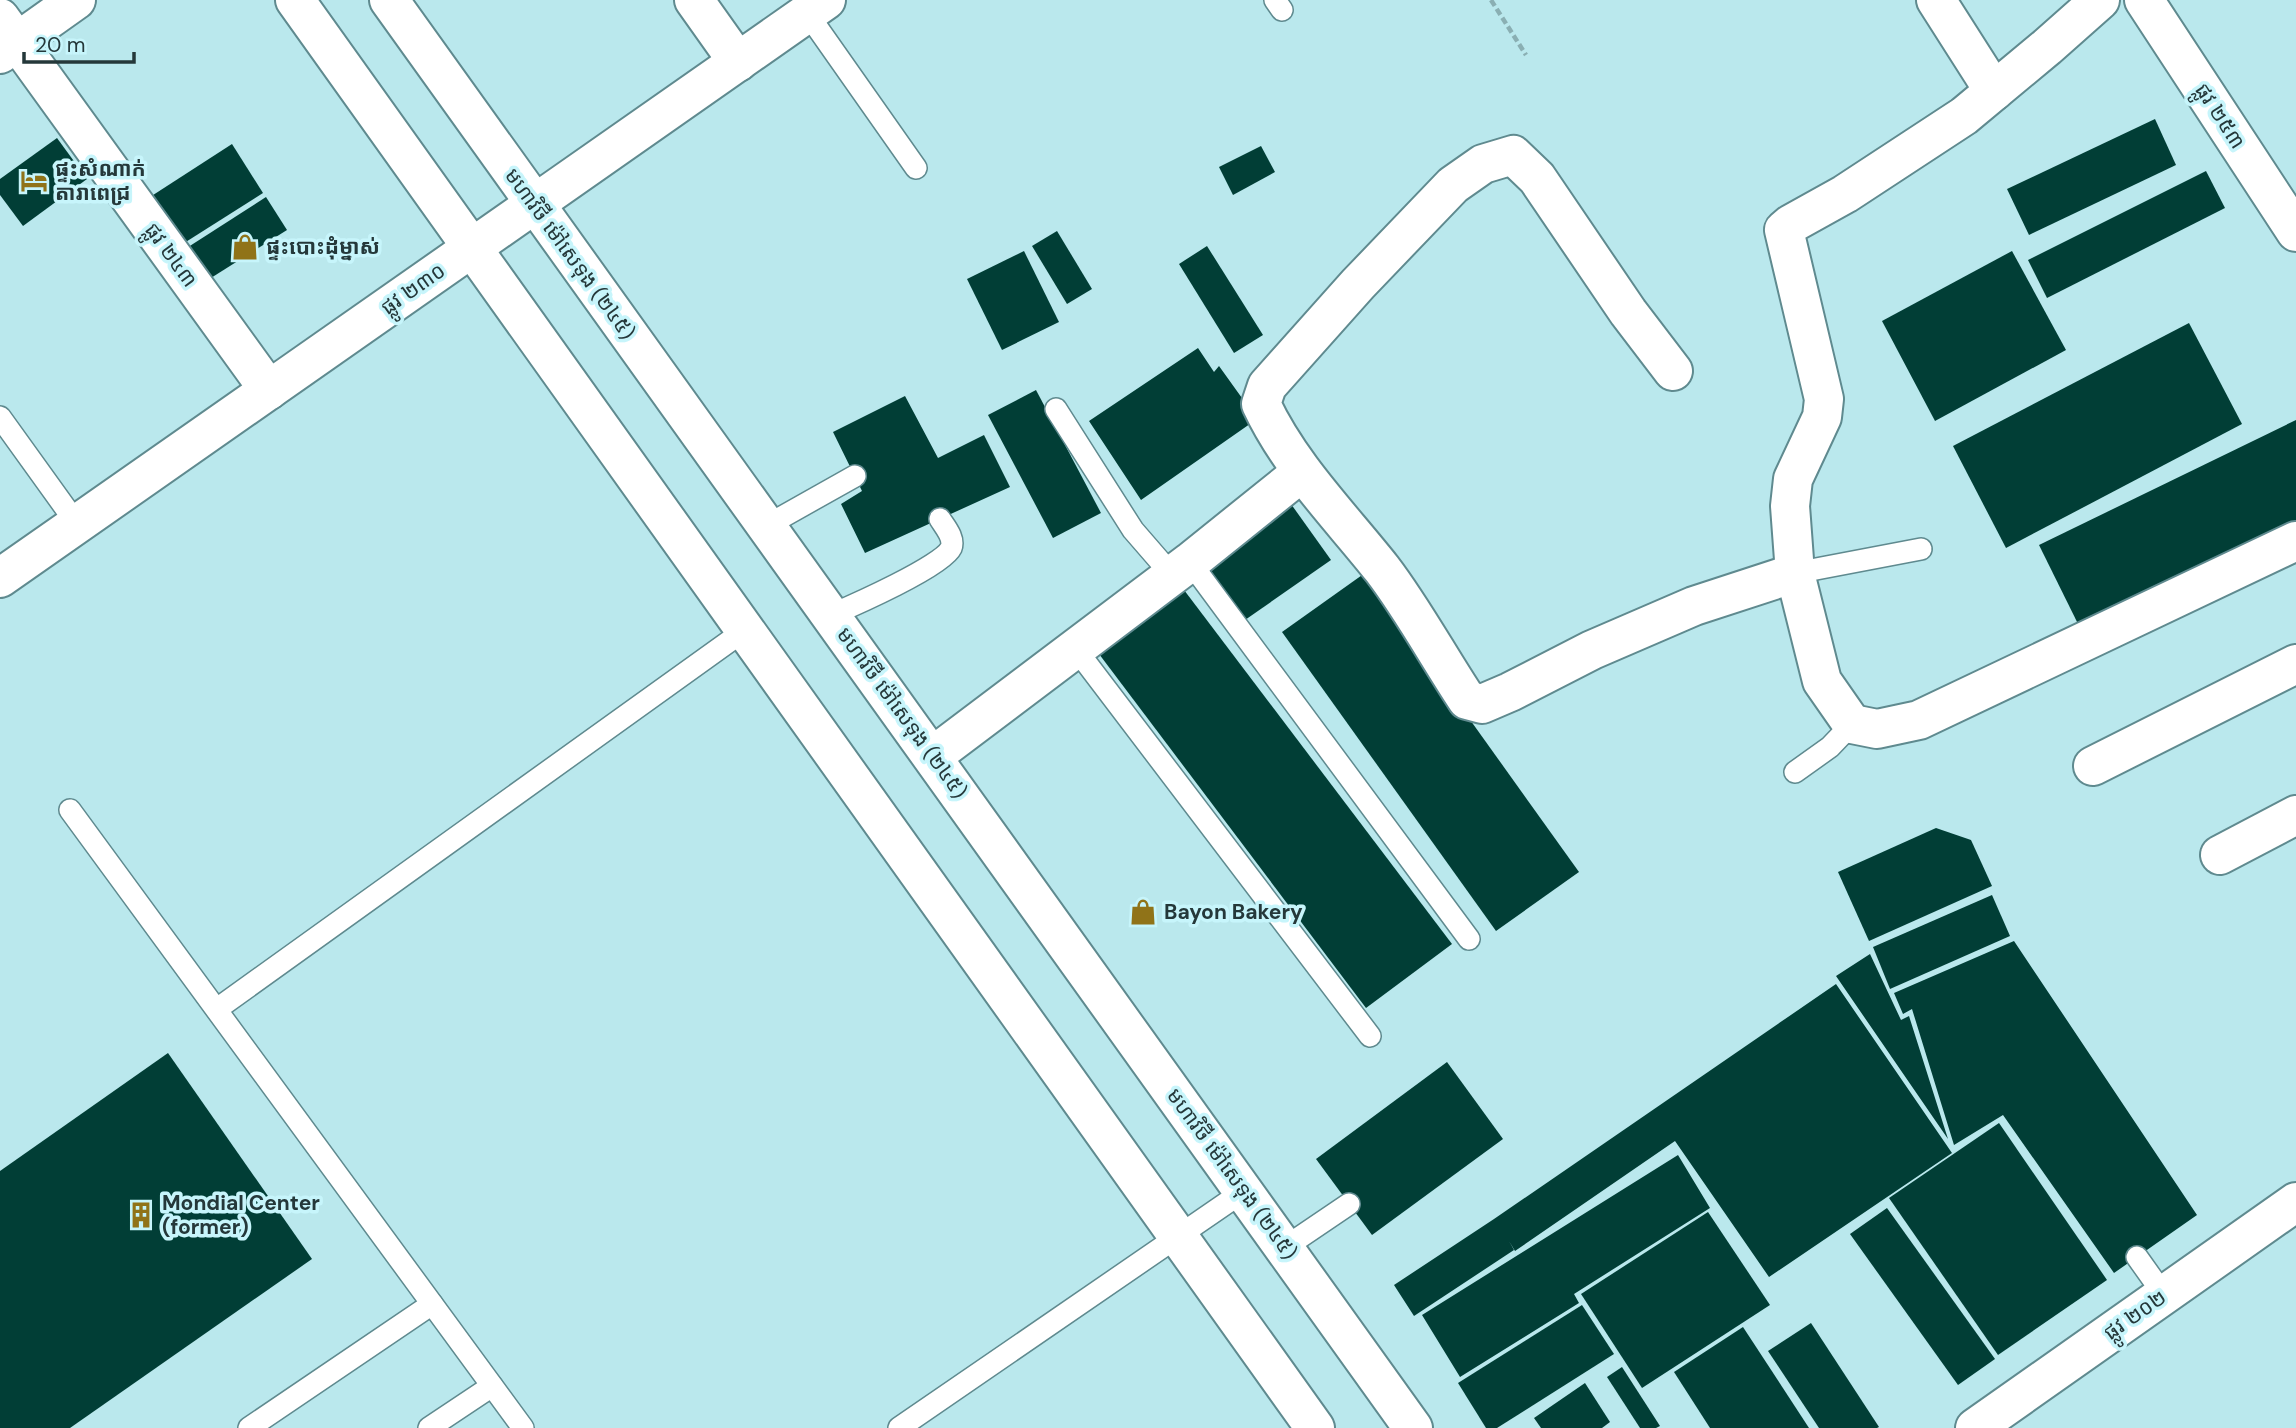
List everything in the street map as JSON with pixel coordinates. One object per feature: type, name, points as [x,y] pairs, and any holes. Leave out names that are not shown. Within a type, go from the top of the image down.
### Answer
[{"type":"street","points":[[6,38],[76,0]]},
{"type":"street","points":[[295,0],[1315,1428]]},
{"type":"street","name":"មហាវិថី ម៉ៅសេទុង (២៤៥)","points":[[389,0],[1413,1428]]},
{"type":"street","points":[[694,0],[738,62]]},
{"type":"street","points":[[1936,0],[1994,90]]},
{"type":"street","points":[[2100,0],[1964,116],[1784,230],[1824,399],[1822,417],[1793,479],[1790,506],[1795,573],[1822,681],[1852,724],[1877,729],[1919,720],[2296,541]]},
{"type":"street","name":"ផ្លូវ ២៥៣","points":[[2144,0],[2296,232]]},
{"type":"street","name":"ផ្លូវ ២៣០","points":[[0,578],[817,7]]},
{"type":"street","name":"ផ្លូវ ២៤៣","points":[[6,38],[269,390]]},
{"type":"street","points":[[1673,371],[1628,312],[1537,178],[1513,155],[1483,164],[1453,185],[1267,386],[1261,404],[1269,422],[1302,472],[1384,572],[1466,700],[1482,704],[1592,650],[1694,606],[1795,573]]},
{"type":"street","points":[[933,757],[1302,472]]},
{"type":"street","points":[[2093,766],[2296,664]]},
{"type":"street","points":[[2220,855],[2296,815]]},
{"type":"street","name":"ផ្លូវ ២០២","points":[[1975,1428],[2020,1415],[2164,1295],[2296,1202]]},
{"type":"lane","points":[[817,7],[916,169]]},
{"type":"lane","points":[[1056,409],[1133,530],[1181,568],[1469,939]]},
{"type":"lane","points":[[0,417],[77,524]]},
{"type":"lane","points":[[766,526],[855,476]]},
{"type":"lane","points":[[831,615],[859,604],[937,562],[950,550],[952,539],[940,519]]},
{"type":"lane","points":[[1795,573],[1921,549]]},
{"type":"lane","points":[[217,1009],[745,630]]},
{"type":"lane","points":[[1075,648],[1370,1036]]},
{"type":"lane","points":[[1795,772],[1830,747],[1852,724]]},
{"type":"lane","points":[[70,810],[523,1428]]},
{"type":"lane","points":[[899,1428],[1244,1191]]},
{"type":"lane","points":[[1284,1248],[1349,1204]]},
{"type":"lane","points":[[2137,1256],[2164,1295]]},
{"type":"lane","points":[[249,1428],[432,1304]]},
{"type":"lane","points":[[429,1428],[492,1386]]},
{"type":"path","points":[[1491,0],[1526,55]]},
{"type":"building","points":[[2155,119],[2176,165],[2029,235],[2007,189]]},
{"type":"building","points":[[57,138],[87,179],[23,226],[0,195],[0,179]]},
{"type":"building","points":[[232,144],[263,193],[181,245],[150,197]]},
{"type":"building","points":[[1261,146],[1275,172],[1233,195],[1219,167]]},
{"type":"building","points":[[2206,171],[2225,208],[2047,298],[2028,260]]},
{"type":"building","points":[[266,197],[287,230],[203,283],[182,251]]},
{"type":"building","points":[[1057,231],[1092,289],[1067,304],[1032,246]]},
{"type":"building","points":[[1207,246],[1263,335],[1234,353],[1179,264]]},
{"type":"building","points":[[1024,251],[1059,322],[1002,350],[967,279]]},
{"type":"building","points":[[2012,251],[2066,350],[1935,421],[1882,321]]},
{"type":"building","points":[[2189,323],[2242,424],[2006,548],[1953,446]]},
{"type":"building","points":[[1198,348],[1214,372],[1219,366],[1257,419],[1141,500],[1089,421]]},
{"type":"building","points":[[1036,390],[1101,513],[1053,538],[988,415]]},
{"type":"building","points":[[905,396],[938,458],[984,435],[1010,487],[865,553],[841,504],[862,491],[833,432]]},
{"type":"building","points":[[2296,420],[2296,530],[2083,634],[2039,545]]},
{"type":"building","points":[[1291,504],[1331,560],[1245,620],[1205,565]]},
{"type":"building","points":[[1365,573],[1579,872],[1496,931],[1282,632]]},
{"type":"building","points":[[1178,582],[1452,944],[1366,1008],[1093,646]]},
{"type":"building","points":[[1936,828],[1971,840],[1992,886],[1869,941],[1838,872]]},
{"type":"building","points":[[1992,895],[2010,936],[1890,989],[1873,947]]},
{"type":"building","points":[[2014,941],[2197,1215],[2114,1273],[2003,1115],[1954,1145],[1912,1009],[1903,1014],[1894,993]]},
{"type":"building","points":[[1870,954],[1901,1020],[1909,1016],[1948,1139],[1836,976]]},
{"type":"building","points":[[1836,984],[1952,1153],[1769,1277],[1675,1141],[1515,1251],[1509,1241],[1514,1250],[1414,1316],[1394,1285]]},
{"type":"building","name":"Mondial Center (former)","points":[[168,1053],[312,1259],[70,1428],[0,1428],[0,1171]]},
{"type":"building","points":[[1447,1062],[1503,1139],[1372,1235],[1316,1159]]},
{"type":"building","points":[[1999,1123],[2107,1280],[1998,1355],[1889,1198]]},
{"type":"building","points":[[1678,1155],[1710,1208],[1574,1294],[1579,1303],[1460,1377],[1422,1315]]},
{"type":"building","points":[[1887,1208],[1995,1359],[1958,1385],[1850,1234]]},
{"type":"building","points":[[1708,1212],[1770,1305],[1642,1388],[1581,1294]]},
{"type":"building","points":[[1582,1305],[1614,1354],[1497,1428],[1486,1428],[1458,1383]]},
{"type":"building","points":[[1811,1323],[1879,1427],[1819,1428],[1768,1351]]},
{"type":"building","points":[[1743,1327],[1809,1428],[1710,1428],[1674,1372]]},
{"type":"building","points":[[1622,1367],[1660,1426],[1640,1428],[1607,1377]]},
{"type":"building","points":[[1585,1383],[1610,1422],[1602,1428],[1541,1428],[1534,1418]]},
{"type":"place","name":"ផ្ទះសំណាក់ តារាពេជ្រ","points":[[34,181]]},
{"type":"place","name":"ផ្ទះបោះដុំម្នាស់","points":[[245,247]]},
{"type":"place","name":"Bayon Bakery","points":[[1143,912]]},
{"type":"place","name":"Mondial Center (former)","points":[[141,1215]]}]
